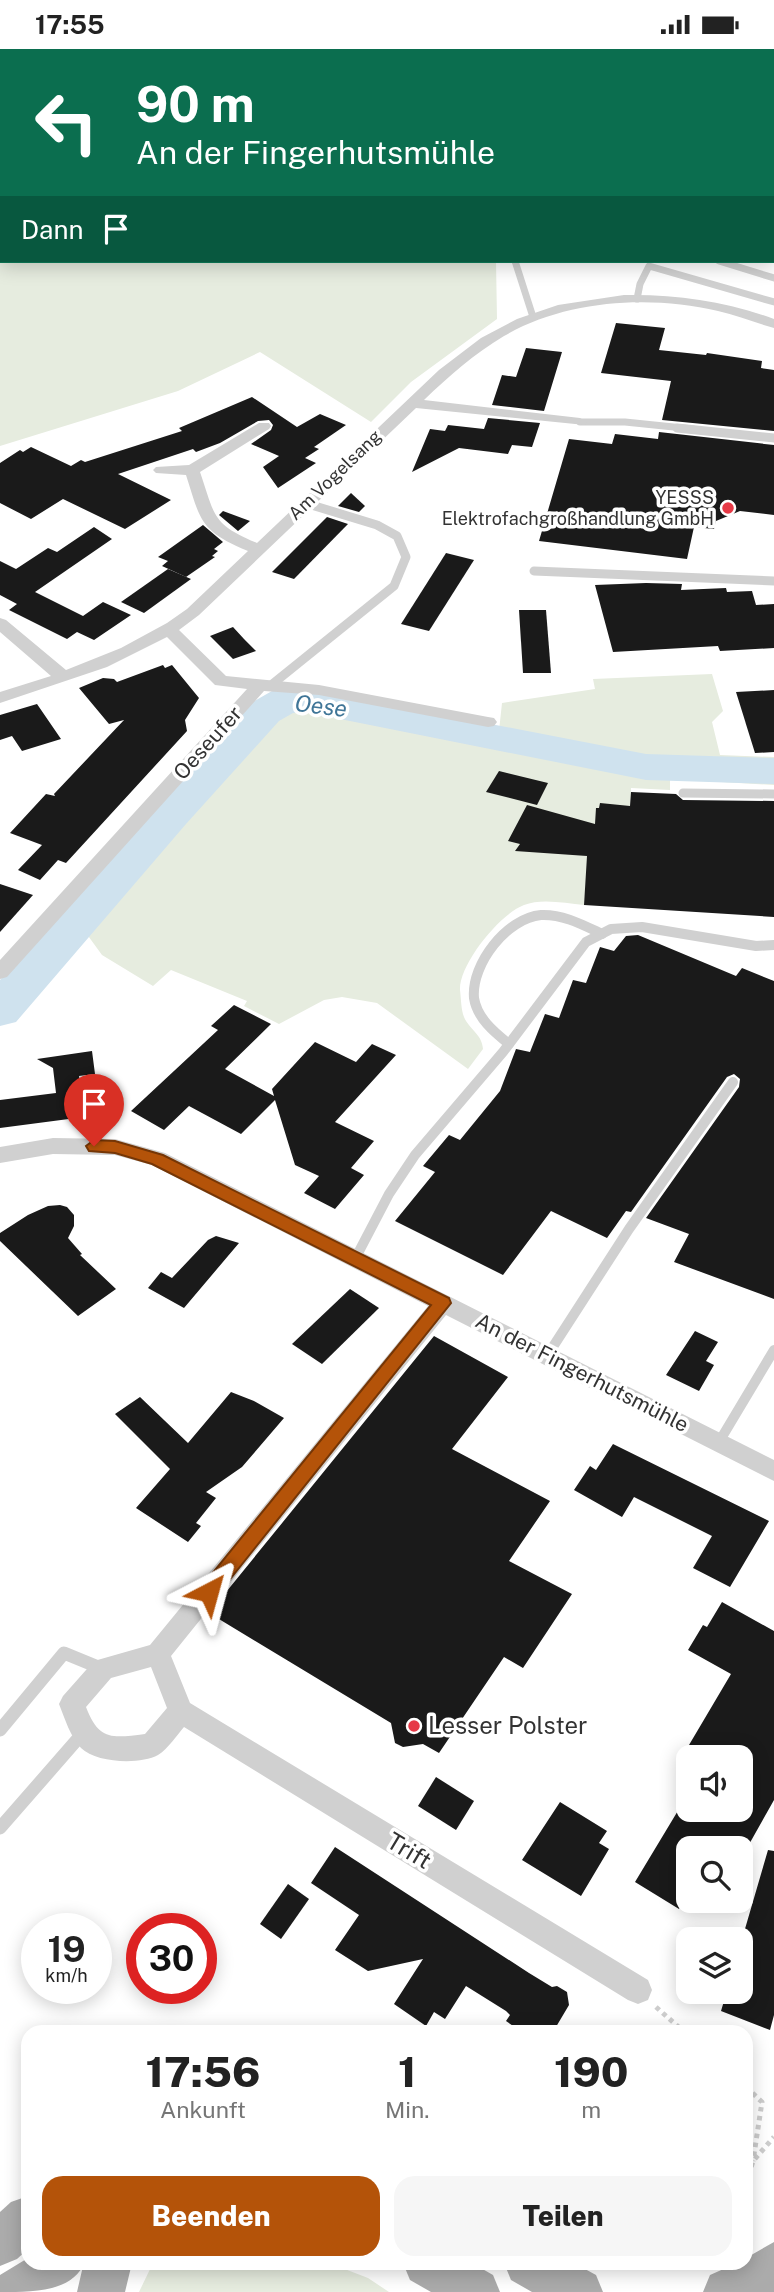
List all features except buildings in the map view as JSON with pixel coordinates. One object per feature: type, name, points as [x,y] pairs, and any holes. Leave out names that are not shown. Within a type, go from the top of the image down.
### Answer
[{"type":"main road","points":[[0,2242],[21,2225]]},
{"type":"main road","points":[[727,2292],[758,2278],[774,2266]]},
{"type":"main road","points":[[16,2292],[25,2289],[51,2270]]},
{"type":"main road","points":[[101,2292],[106,2270]]},
{"type":"main road","points":[[439,2270],[476,2292]]},
{"type":"main road","points":[[540,2270],[579,2292]]},
{"type":"street","name":"Am Vogelsang","points":[[170,631],[467,353],[533,317],[584,303],[637,299],[703,303],[774,324]]},
{"type":"street","points":[[413,403],[580,422]]},
{"type":"street","points":[[161,470],[192,470],[264,426]]},
{"type":"street","points":[[192,470],[206,519],[213,528],[258,549]]},
{"type":"street","points":[[0,623],[62,676]]},
{"type":"street","points":[[0,698],[62,676],[170,631],[221,681],[370,698],[488,722]]},
{"type":"street","name":"Oeseufer","points":[[0,972],[265,686]]},
{"type":"street","name":"An der Fingerhutsmühle","points":[[0,1155],[53,1146],[115,1147],[158,1159],[774,1471]]},
{"type":"street","points":[[158,1654],[181,1711],[152,1745],[108,1750],[82,1734],[72,1704],[103,1669],[158,1654],[443,1303]]},
{"type":"street","name":"Trift","points":[[181,1711],[638,1990]]},
{"type":"lane","points":[[515,263],[533,317]]},
{"type":"lane","points":[[725,263],[774,278]]},
{"type":"lane","points":[[637,299],[640,284],[652,264],[774,302]]},
{"type":"lane","points":[[580,422],[625,422],[774,438]]},
{"type":"lane","points":[[265,686],[394,586],[406,558],[397,536],[377,525],[305,503]]},
{"type":"lane","points":[[534,571],[774,581]]},
{"type":"lane","points":[[683,793],[774,794]]},
{"type":"lane","points":[[509,1044],[482,1021],[476,1007],[475,981],[480,963],[503,935],[518,921],[551,915],[568,918],[601,934]]},
{"type":"lane","points":[[355,1259],[389,1194],[415,1155],[509,1044],[586,942],[611,929],[642,927],[756,946],[774,945]]},
{"type":"lane","points":[[547,1356],[629,1229],[733,1082]]},
{"type":"lane","points":[[719,1442],[774,1350]]},
{"type":"lane","points":[[0,1730],[64,1653],[103,1669]]},
{"type":"lane","points":[[0,1828],[82,1734]]},
{"type":"path","points":[[638,1990],[676,2025]]},
{"type":"path","points":[[753,2094],[762,2102],[753,2161]]},
{"type":"path","points":[[753,2161],[774,2137]]},
{"type":"shaded area","points":[[0,263],[496,263],[497,319],[411,382],[371,422],[260,352],[178,391],[0,446]]},
{"type":"shaded area","points":[[712,674],[723,711],[712,722],[720,755],[774,757],[774,765],[636,754],[499,731],[502,703],[595,689],[593,679]]},
{"type":"shaded area","points":[[289,709],[354,715],[472,743],[580,764],[662,775],[774,781],[774,785],[670,779],[670,790],[631,788],[629,859],[588,856],[584,905],[545,901],[524,905],[504,918],[473,954],[461,979],[461,1003],[464,1017],[480,1039],[483,1049],[468,1069],[377,1003],[342,997],[324,1000],[279,1024],[244,1006],[247,1001],[171,970],[153,986],[102,955],[86,933],[279,714]]},
{"type":"shaded area","points":[[150,2270],[347,2270],[368,2278],[389,2292],[139,2292]]},
{"type":"waterway","name":"Oese","points":[[0,1010],[171,814],[265,712],[286,700],[310,701],[646,767],[774,771]]},
{"type":"place","name":"YESSS Elektrofachgroßhandlung GmbH","points":[[728,508]]},
{"type":"place","name":"Lesser Polster","points":[[414,1726]]},
{"type":"route","points":[[94,1146],[115,1147],[158,1159],[443,1303],[209,1592]]}]
